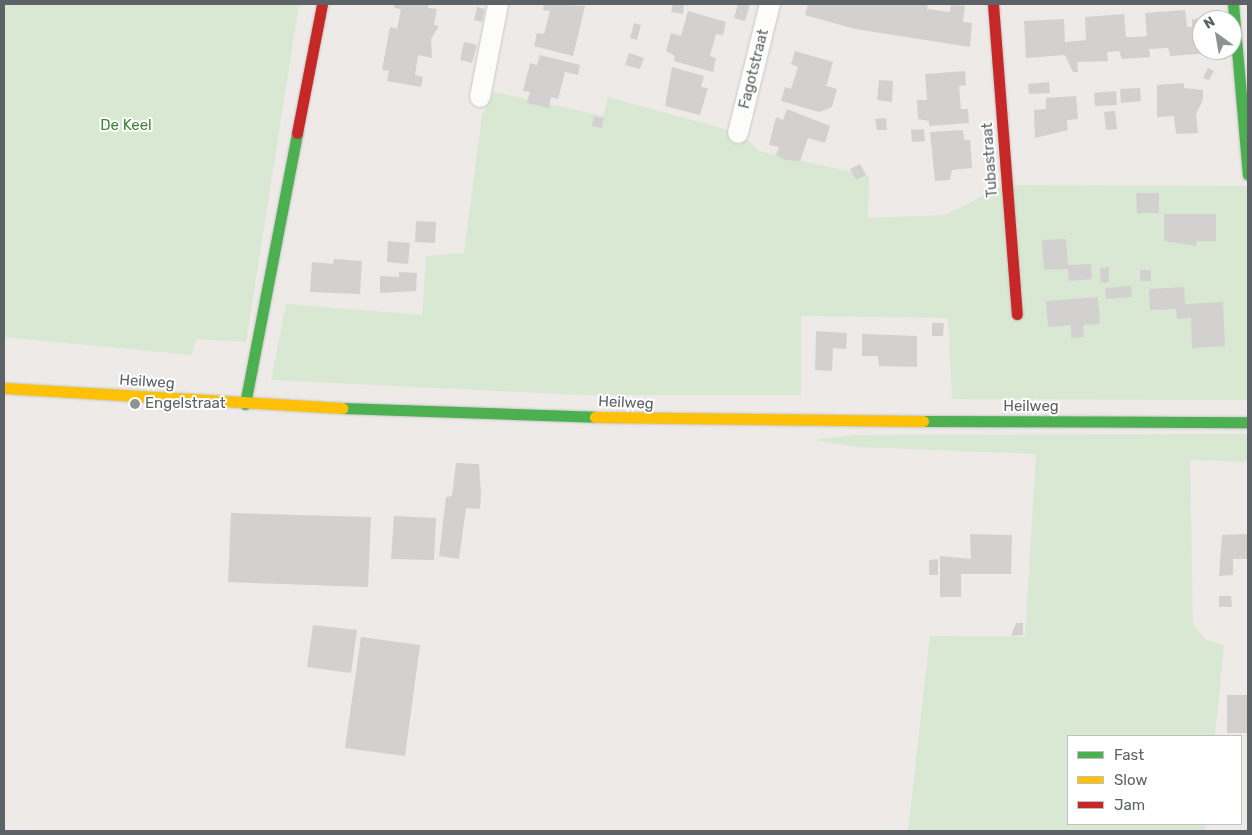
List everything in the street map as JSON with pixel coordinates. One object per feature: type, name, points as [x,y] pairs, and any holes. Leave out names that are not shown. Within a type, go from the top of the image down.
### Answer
[{"type":"street","points":[[245,404],[322,4]]},
{"type":"street","points":[[480,97],[498,4]]},
{"type":"street","name":"Fagotstraat","points":[[738,133],[770,4]]},
{"type":"street","name":"Tubastraat","points":[[993,4],[1017,314]]},
{"type":"street","points":[[1233,4],[1248,174]]},
{"type":"street","name":"Heilweg","points":[[4,388],[245,404],[686,420],[1248,422]]},
{"type":"green space","name":"De Keel","points":[[4,4],[299,4],[246,342],[196,339],[192,355],[4,337]]},
{"type":"green space","points":[[494,92],[603,116],[608,97],[742,134],[759,151],[869,176],[868,218],[946,215],[1003,185],[1248,186],[1248,400],[952,399],[948,318],[801,316],[801,395],[583,395],[271,380],[286,304],[422,315],[426,256],[464,253],[482,116]]},
{"type":"green space","points":[[1248,434],[1248,462],[1190,460],[1193,624],[1206,640],[1224,645],[1215,735],[1067,735],[1067,825],[1206,825],[1205,831],[908,831],[930,636],[1025,637],[1036,454],[857,447],[814,440],[854,435]]},
{"type":"building","points":[[395,4],[429,4],[428,8],[437,9],[434,25],[439,26],[431,39],[432,58],[418,55],[415,75],[423,77],[421,87],[387,81],[389,71],[382,70],[390,27],[397,29],[401,9],[394,8]]},
{"type":"building","points":[[544,4],[585,6],[573,56],[534,46],[537,33],[544,34],[550,11],[543,10]]},
{"type":"building","points":[[673,4],[684,5],[683,14],[671,12]]},
{"type":"building","points":[[738,4],[750,4],[745,21],[734,18]]},
{"type":"building","points":[[808,4],[928,4],[927,9],[950,12],[951,5],[965,6],[963,22],[972,23],[970,47],[855,29],[805,15]]},
{"type":"building","points":[[477,7],[485,9],[482,22],[474,20]]},
{"type":"building","points":[[1185,10],[1187,27],[1192,27],[1192,54],[1170,56],[1168,48],[1149,49],[1150,57],[1122,59],[1119,51],[1107,52],[1108,61],[1077,62],[1078,72],[1073,72],[1065,55],[1026,58],[1024,21],[1064,19],[1065,42],[1086,40],[1085,17],[1124,14],[1126,37],[1147,36],[1145,13]]},
{"type":"building","points":[[688,11],[726,22],[723,35],[716,34],[710,56],[716,58],[713,72],[674,61],[675,56],[666,51],[671,33],[681,36]]},
{"type":"building","points":[[634,23],[641,25],[637,40],[630,38]]},
{"type":"building","points":[[464,42],[477,45],[472,63],[460,60]]},
{"type":"building","points":[[795,51],[833,62],[826,86],[837,89],[832,107],[819,112],[781,101],[785,87],[791,89],[798,67],[791,64]]},
{"type":"building","points":[[629,53],[644,58],[640,69],[625,65]]},
{"type":"building","points":[[540,55],[580,65],[578,75],[565,72],[558,99],[551,97],[549,108],[527,103],[530,92],[523,91],[530,63],[537,65]]},
{"type":"building","points":[[672,67],[704,76],[701,87],[708,88],[700,115],[665,106]]},
{"type":"building","points":[[1208,68],[1214,71],[1209,80],[1203,78]]},
{"type":"building","points":[[965,71],[966,85],[959,86],[961,109],[968,109],[969,123],[929,126],[929,121],[918,119],[917,100],[927,100],[925,74]]},
{"type":"building","points":[[879,80],[893,81],[892,102],[877,100]]},
{"type":"building","points":[[1049,82],[1050,93],[1029,94],[1028,84]]},
{"type":"building","points":[[1184,83],[1184,88],[1203,90],[1203,100],[1196,114],[1198,133],[1176,134],[1174,116],[1157,117],[1157,85]]},
{"type":"building","points":[[1140,88],[1141,101],[1121,103],[1120,89]]},
{"type":"building","points":[[1116,91],[1117,105],[1095,106],[1094,93]]},
{"type":"building","points":[[1076,96],[1078,119],[1067,120],[1068,130],[1035,138],[1034,110],[1046,109],[1046,98]]},
{"type":"building","points":[[787,109],[830,126],[825,143],[808,138],[800,161],[785,160],[776,155],[779,147],[769,145],[776,117],[783,120]]},
{"type":"building","points":[[1115,111],[1117,129],[1106,130],[1104,112]]},
{"type":"building","points":[[594,116],[604,118],[602,128],[592,126]]},
{"type":"building","points":[[886,118],[887,130],[877,130],[875,119]]},
{"type":"building","points":[[924,129],[925,141],[912,142],[911,130]]},
{"type":"building","points":[[963,130],[964,140],[970,140],[972,168],[952,170],[950,180],[935,181],[930,132]]},
{"type":"building","points":[[860,164],[866,175],[856,180],[850,169]]},
{"type":"building","points":[[1136,193],[1159,193],[1159,213],[1137,213]]},
{"type":"building","points":[[1164,214],[1216,214],[1216,241],[1197,241],[1196,246],[1164,241]]},
{"type":"building","points":[[416,221],[436,222],[435,243],[415,242]]},
{"type":"building","points":[[1066,239],[1068,265],[1091,264],[1092,279],[1069,281],[1068,269],[1044,270],[1042,240]]},
{"type":"building","points":[[388,241],[410,243],[408,264],[387,262]]},
{"type":"building","points":[[334,259],[362,261],[360,294],[310,292],[312,262],[333,264]]},
{"type":"building","points":[[1109,267],[1109,282],[1101,283],[1100,268]]},
{"type":"building","points":[[1140,270],[1151,270],[1151,281],[1140,281]]},
{"type":"building","points":[[399,272],[417,273],[416,291],[380,293],[380,276],[399,277]]},
{"type":"building","points":[[1131,286],[1132,297],[1106,299],[1105,288]]},
{"type":"building","points":[[1184,287],[1185,304],[1223,302],[1225,346],[1192,348],[1191,318],[1177,319],[1176,309],[1150,310],[1149,289]]},
{"type":"building","points":[[1098,297],[1100,324],[1083,325],[1084,337],[1071,338],[1071,325],[1048,327],[1046,301]]},
{"type":"building","points":[[932,323],[944,323],[943,336],[932,336]]},
{"type":"building","points":[[816,331],[847,333],[846,349],[833,348],[832,371],[815,370]]},
{"type":"building","points":[[862,334],[917,336],[917,367],[879,366],[878,356],[862,356]]},
{"type":"building","points":[[456,463],[479,464],[481,493],[480,509],[466,508],[459,559],[439,556],[446,497],[452,496]]},
{"type":"building","points":[[231,513],[371,517],[368,587],[228,582]]},
{"type":"building","points":[[394,516],[436,518],[434,560],[391,559]]},
{"type":"building","points":[[970,534],[1012,535],[1011,574],[961,574],[961,597],[940,597],[940,556],[971,559]]},
{"type":"building","points":[[1248,534],[1248,559],[1233,559],[1233,575],[1219,576],[1222,535]]},
{"type":"building","points":[[938,559],[938,575],[929,575],[929,560]]},
{"type":"building","points":[[1219,596],[1231,596],[1232,607],[1219,607]]},
{"type":"building","points":[[1016,623],[1023,623],[1023,635],[1011,636]]},
{"type":"building","points":[[313,625],[357,630],[351,673],[307,667]]},
{"type":"building","points":[[361,637],[420,645],[405,756],[345,748]]},
{"type":"building","points":[[1227,695],[1248,695],[1248,733],[1227,733]]},
{"type":"traffic: fast","points":[[1233,4],[1248,174]]},
{"type":"traffic: fast","points":[[245,404],[297,133]]},
{"type":"traffic: fast","points":[[342,408],[595,417]]},
{"type":"traffic: fast","points":[[923,421],[1248,422]]},
{"type":"traffic: slow","points":[[4,388],[342,408]]},
{"type":"traffic: slow","points":[[595,417],[923,421]]},
{"type":"traffic: jam","points":[[297,133],[322,4]]},
{"type":"traffic: jam","points":[[993,4],[1017,314]]},
{"type":"place","name":"Engelstraat","points":[[135,404]]}]
